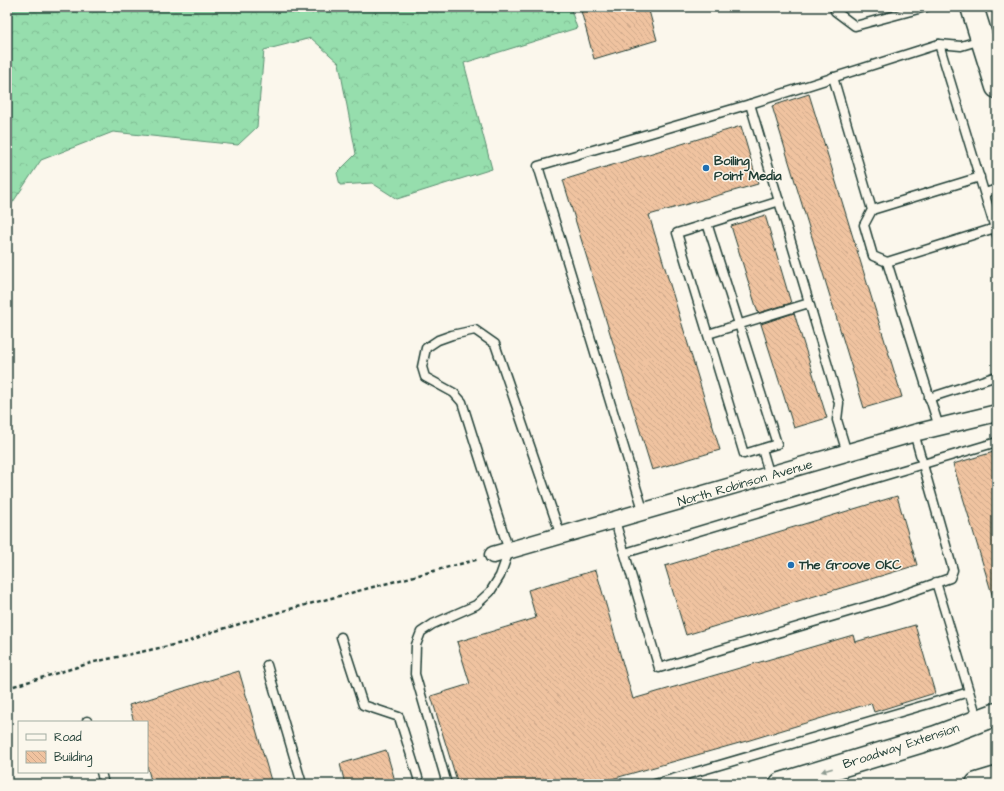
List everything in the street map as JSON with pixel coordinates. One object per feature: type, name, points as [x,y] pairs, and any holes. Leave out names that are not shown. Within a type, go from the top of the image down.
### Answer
[{"type":"main road","points":[[972,7],[997,86]]},
{"type":"main road","name":"Broadway Extension","points":[[781,784],[936,737],[987,718]]},
{"type":"main road","points":[[977,784],[997,778]]},
{"type":"street","name":"North Robinson Avenue","points":[[493,555],[644,513],[914,433],[997,412]]},
{"type":"lane","points":[[834,7],[836,11],[855,26],[926,7]]},
{"type":"lane","points":[[644,513],[538,166],[750,104],[939,44],[961,46],[983,40]]},
{"type":"lane","points":[[939,44],[980,177],[984,193],[994,216],[996,232],[888,262],[873,256],[864,224],[872,210],[980,177]]},
{"type":"lane","points":[[833,77],[872,210]]},
{"type":"lane","points":[[750,104],[839,403],[837,420],[847,453]]},
{"type":"lane","points":[[984,193],[997,189]]},
{"type":"lane","points":[[707,224],[777,444],[744,454],[677,233],[780,201]]},
{"type":"lane","points":[[888,262],[938,427]]},
{"type":"lane","points":[[708,334],[809,303]]},
{"type":"lane","points":[[447,784],[415,674],[416,645],[421,632],[433,624],[476,605],[490,592],[500,576],[509,551],[462,402],[454,393],[425,377],[422,367],[426,348],[438,340],[475,330],[495,344],[561,536]]},
{"type":"lane","points":[[930,398],[997,376]]},
{"type":"lane","points":[[615,521],[659,668],[885,601],[950,578],[953,570],[914,433]]},
{"type":"lane","points":[[624,553],[997,442]]},
{"type":"lane","points":[[762,449],[770,476]]},
{"type":"lane","points":[[936,582],[969,692],[987,718]]},
{"type":"lane","points":[[341,637],[363,705],[399,717],[420,784]]},
{"type":"lane","points":[[267,665],[302,784]]},
{"type":"lane","points":[[656,784],[969,692]]},
{"type":"lane","points":[[101,773],[104,784]]},
{"type":"path","points":[[7,688],[94,662],[187,642],[209,632],[493,555]]},
{"type":"green space","points":[[7,7],[570,7],[577,28],[464,63],[492,169],[397,199],[372,183],[340,185],[337,173],[356,154],[339,63],[311,38],[264,50],[257,127],[238,145],[113,132],[41,160],[7,211]]},
{"type":"building","points":[[580,7],[648,7],[657,40],[594,59]]},
{"type":"building","points":[[809,94],[902,397],[864,408],[772,106]]},
{"type":"building","points":[[741,126],[758,184],[649,215],[720,450],[652,470],[563,180]]},
{"type":"building","points":[[765,215],[791,303],[758,313],[731,226]]},
{"type":"building","points":[[794,313],[827,418],[794,428],[761,324]]},
{"type":"building","points":[[997,451],[997,601],[994,601],[953,464]]},
{"type":"building","points":[[897,496],[917,565],[686,635],[665,566]]},
{"type":"building","points":[[596,570],[633,699],[853,635],[855,642],[915,625],[935,693],[874,712],[871,703],[750,740],[594,784],[458,784],[431,696],[470,684],[457,642],[536,618],[528,590]]},
{"type":"building","points":[[239,671],[272,784],[152,784],[148,770],[148,721],[134,721],[129,705]]},
{"type":"building","points":[[386,750],[396,784],[345,784],[340,764]]},
{"type":"place","name":"Boiling Point Media","points":[[706,168]]},
{"type":"place","name":"The Groove OKC","points":[[791,565]]}]
